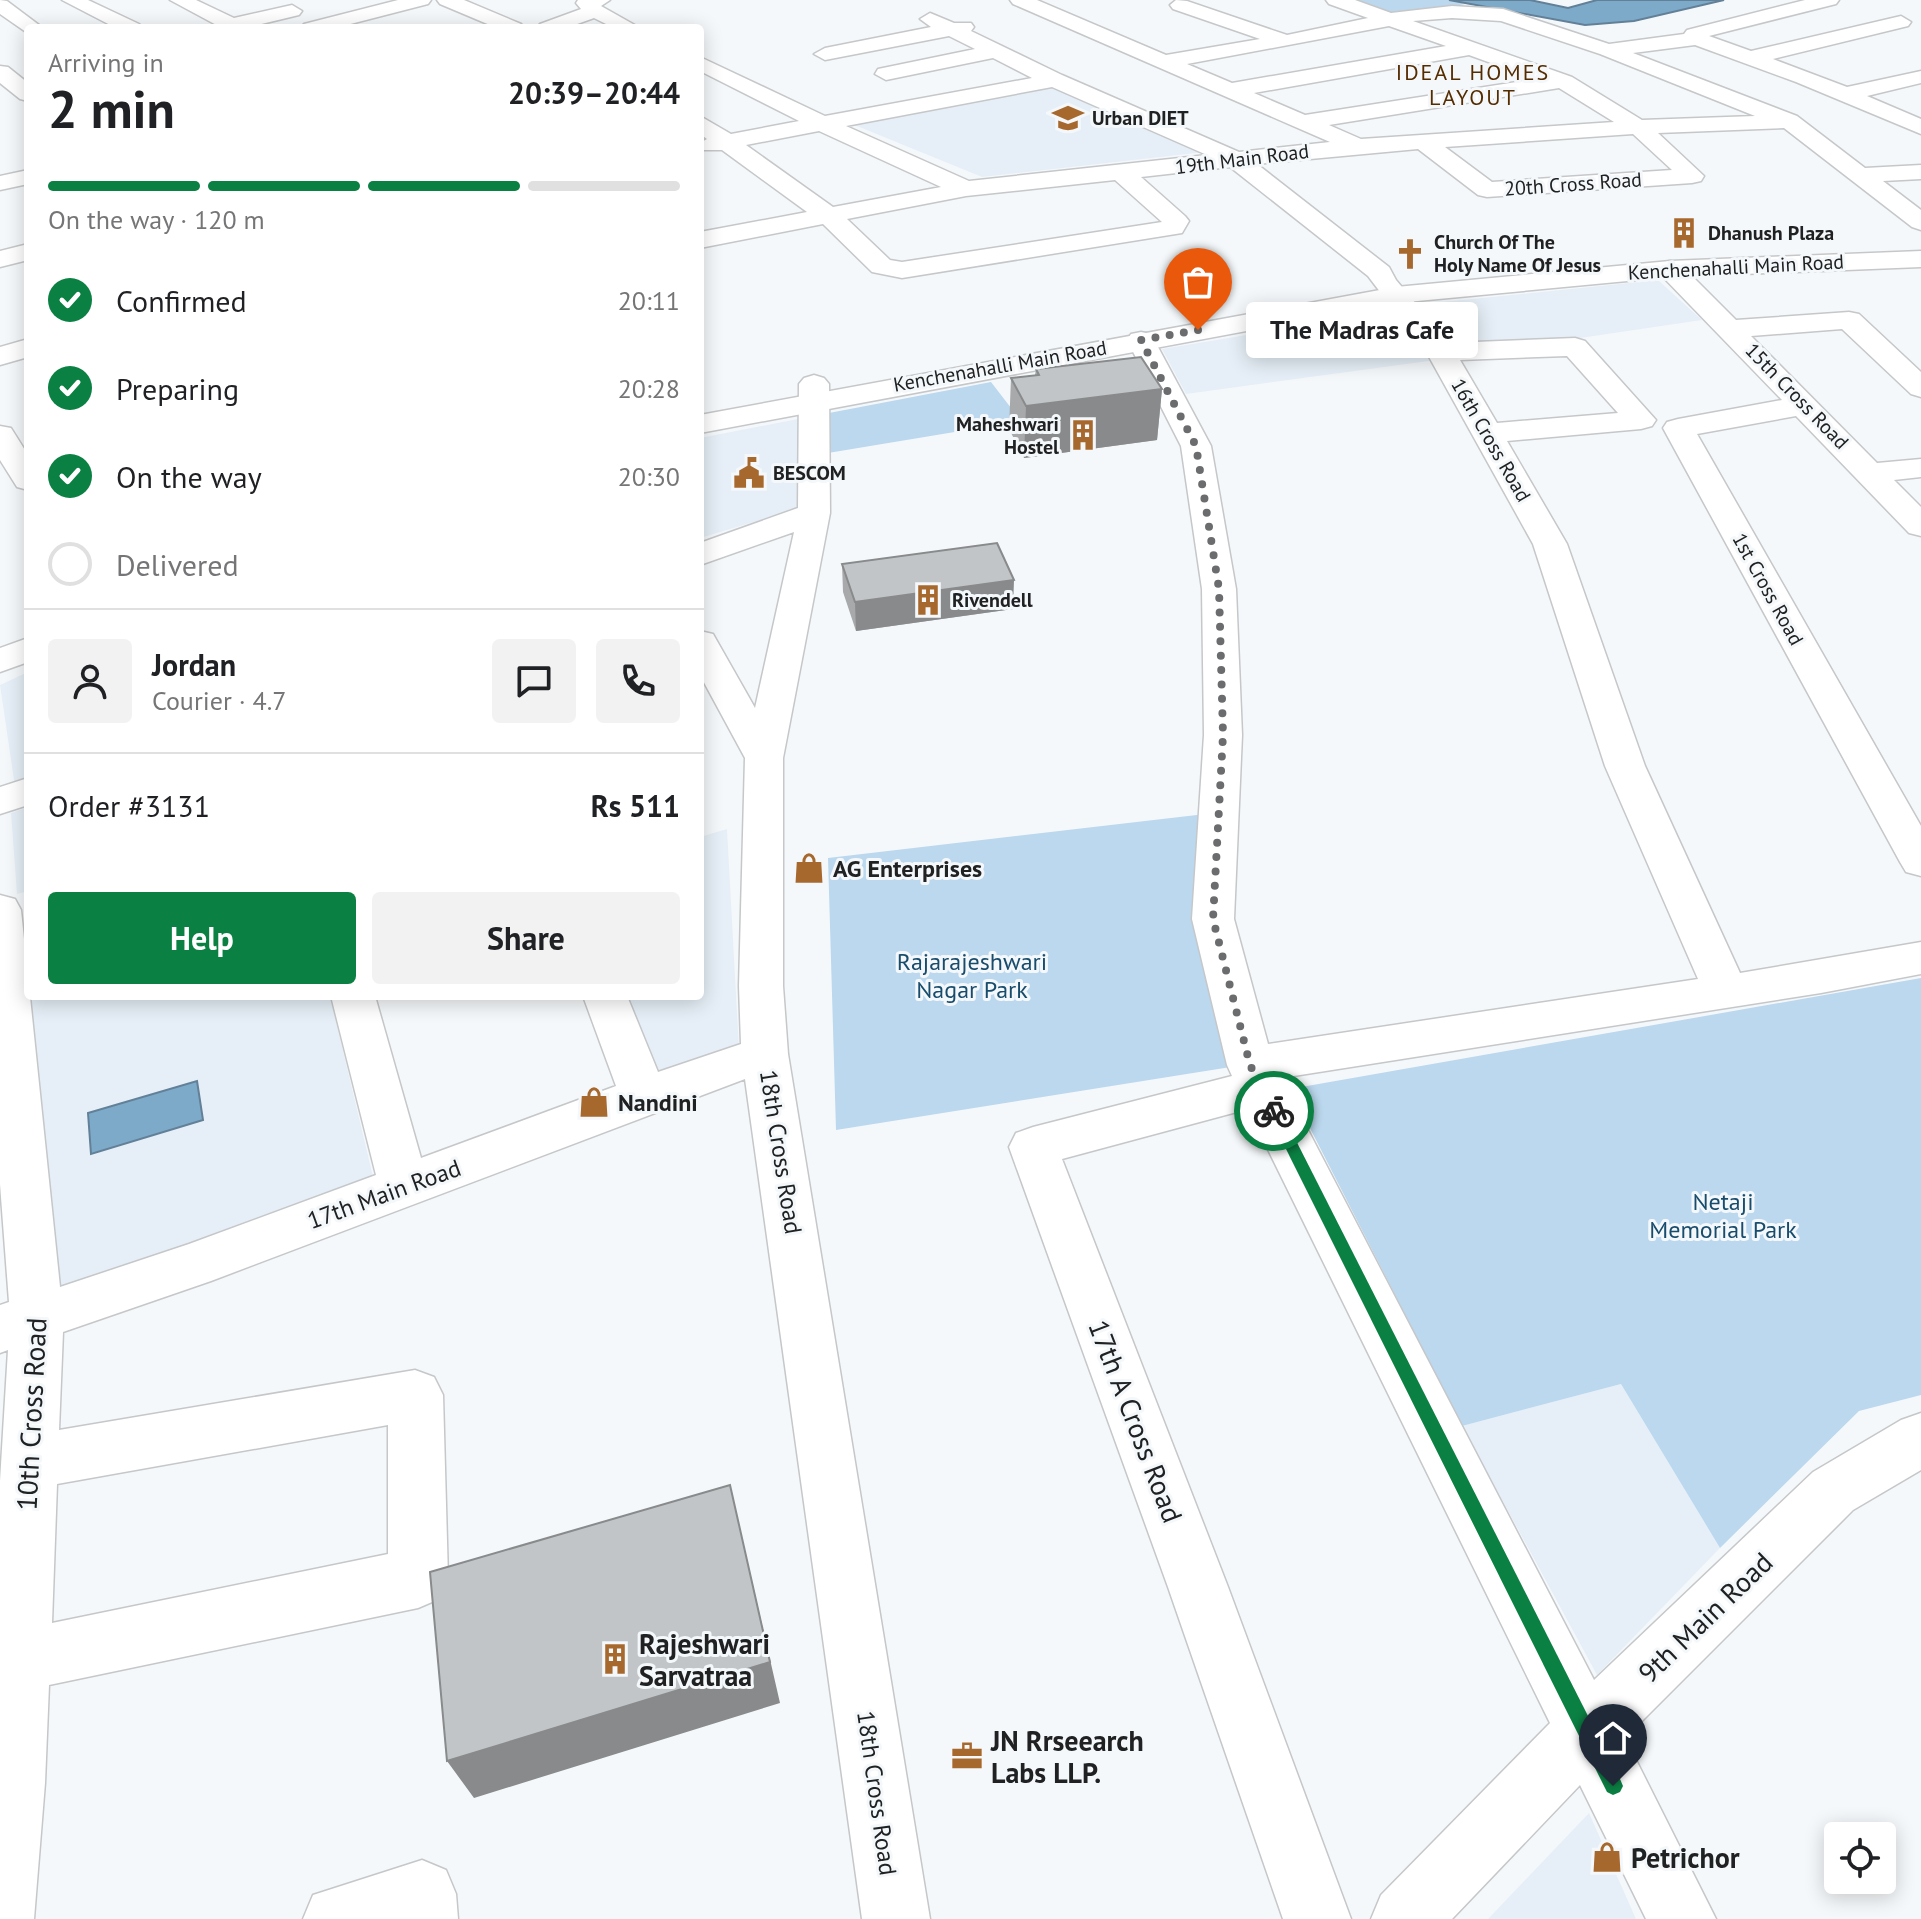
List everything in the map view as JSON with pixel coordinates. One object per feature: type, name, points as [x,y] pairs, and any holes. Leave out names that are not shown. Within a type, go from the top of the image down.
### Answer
[{"type":"street","points":[[72,0],[123,24]]},
{"type":"street","points":[[180,0],[230,24]]},
{"type":"street","points":[[268,0],[316,24]]},
{"type":"street","points":[[329,24],[378,4],[421,0]]},
{"type":"street","points":[[447,0],[504,24]]},
{"type":"street","points":[[553,0],[575,6],[594,5],[624,24]]},
{"type":"street","points":[[1197,0],[1180,5],[1287,41]]},
{"type":"street","points":[[1336,0],[1564,82],[1638,127]]},
{"type":"street","points":[[1697,39],[1694,34],[1829,0]]},
{"type":"street","points":[[1016,9],[1042,11],[1081,3]]},
{"type":"street","points":[[378,4],[413,21]]},
{"type":"street","points":[[555,24],[594,5]]},
{"type":"street","points":[[6,7],[28,24]]},
{"type":"street","points":[[236,24],[292,11]]},
{"type":"street","points":[[1042,11],[1358,146]]},
{"type":"street","points":[[1163,62],[1392,19],[1452,12],[1503,15],[1607,50],[1789,121],[1921,222]]},
{"type":"street","name":"16th Cross Road","points":[[930,19],[1054,80],[1235,159],[1380,273],[1441,352],[1550,544],[1625,766],[1726,991]]},
{"type":"street","points":[[1749,58],[1901,22]]},
{"type":"street","points":[[825,54],[982,23]]},
{"type":"street","points":[[1607,50],[1697,39],[1846,94],[1921,127]]},
{"type":"street","points":[[1232,90],[1476,48]]},
{"type":"street","points":[[886,74],[996,51]]},
{"type":"street","points":[[704,65],[822,124],[966,189]]},
{"type":"street","points":[[1357,70],[1428,100],[1487,136]]},
{"type":"street","points":[[0,72],[24,91]]},
{"type":"street","points":[[1846,94],[1921,77]]},
{"type":"street","points":[[704,146],[1054,80]]},
{"type":"street","points":[[1303,122],[1428,100],[1564,82]]},
{"type":"street","points":[[0,102],[24,95]]},
{"type":"street","name":"19th Main Road","points":[[704,239],[966,189],[1235,159],[1487,136],[1789,121]]},
{"type":"street","points":[[704,126],[828,215],[881,266],[902,270],[1173,228],[1176,221],[1122,173]]},
{"type":"street","name":"20th Cross Road","points":[[1422,141],[1487,190],[1692,176],[1638,127]]},
{"type":"street","points":[[1862,175],[1921,172]]},
{"type":"street","points":[[0,183],[24,178]]},
{"type":"street","name":"Kenchenahalli Main Road","points":[[704,423],[814,392],[1390,288],[1656,256],[1921,246]]},
{"type":"street","points":[[0,259],[24,253]]},
{"type":"street","name":"Kenchenahalli Main Road","points":[[704,406],[814,392],[1141,340],[1390,288],[1670,269],[1921,259]]},
{"type":"street","name":"15th Cross Road","points":[[1670,269],[1732,329],[1921,526]]},
{"type":"street","points":[[1732,329],[1849,320],[1921,388]]},
{"type":"street","points":[[1141,340],[1196,446],[1219,589],[1223,748],[1213,919],[1256,1076],[1682,1919]]},
{"type":"street","points":[[1441,352],[1575,347],[1641,420],[1487,433]]},
{"type":"street","points":[[0,356],[24,349]]},
{"type":"street","name":"18th Cross Road","points":[[814,392],[814,513],[764,758],[761,986],[765,1054],[896,1919]]},
{"type":"street","name":"1st Cross Road","points":[[1806,405],[1678,428],[1921,862]]},
{"type":"street","points":[[0,435],[18,467]]},
{"type":"street","points":[[1871,473],[1921,468]]},
{"type":"street","points":[[704,554],[814,513]]},
{"type":"street","points":[[0,636],[24,626]]},
{"type":"street","points":[[704,649],[764,758]]},
{"type":"street","points":[[0,661],[24,651]]},
{"type":"street","points":[[0,801],[24,792]]},
{"type":"street","name":"10th Cross Road","points":[[0,910],[19,1324],[30,1462],[13,1783],[0,1919]]},
{"type":"street","points":[[1256,1076],[1921,958]]},
{"type":"street","points":[[354,1000],[404,1188]]},
{"type":"street","points":[[607,1000],[643,1094]]},
{"type":"street","name":"17th Main Road","points":[[19,1324],[404,1188],[643,1094],[765,1054]]},
{"type":"street","name":"17th A Cross Road","points":[[1256,1076],[1033,1147],[1198,1587],[1317,1919]]},
{"type":"street","points":[[19,1660],[418,1578],[415,1395],[30,1462]]},
{"type":"street","name":"9th Main Road","points":[[1405,1919],[1586,1732],[1833,1491],[1921,1439]]},
{"type":"street","points":[[337,1919],[422,1894],[424,1919]]},
{"type":"shaded area","points":[[1449,0],[1530,0],[1568,8],[1597,0],[1724,0],[1634,21],[1585,25]]},
{"type":"shaded area","points":[[1051,83],[1205,152],[982,177],[852,124]]},
{"type":"shaded area","points":[[1658,280],[1702,320],[1560,341],[1461,347],[1423,304]]},
{"type":"shaded area","points":[[1392,311],[1436,360],[1186,394],[1162,349]]},
{"type":"shaded area","name":"BESCOM","points":[[798,419],[798,509],[704,537],[704,437]]},
{"type":"shaded area","points":[[24,674],[24,783],[15,787],[0,685]]},
{"type":"shaded area","points":[[24,808],[24,892],[17,894],[11,813]]},
{"type":"shaded area","points":[[727,829],[739,1049],[654,1076],[625,1000],[704,1000],[704,836]]},
{"type":"shaded area","points":[[25,1000],[331,1000],[375,1185],[44,1293]]},
{"type":"shaded area","points":[[197,1081],[203,1120],[91,1154],[88,1113]]},
{"type":"shaded area","points":[[1621,1384],[1720,1548],[1597,1675],[1462,1426]]},
{"type":"shaded area","points":[[1589,1813],[1636,1919],[1488,1919]]},
{"type":"green space","points":[[1345,0],[1449,0],[1466,4],[1393,16]]},
{"type":"green space","points":[[991,382],[1021,421],[828,453],[829,413]]},
{"type":"green space","name":"Rajarajeshwari Nagar Park","points":[[1214,813],[1237,1066],[836,1130],[828,858]]},
{"type":"green space","name":"Netaji Memorial Park","points":[[1921,978],[1921,1395],[1859,1411],[1720,1548],[1621,1384],[1462,1426],[1290,1089]]},
{"type":"building","points":[[1141,357],[1162,389],[1026,406],[1011,378],[1039,375],[1036,369]]},
{"type":"building","points":[[997,543],[1014,580],[855,602],[842,564]]},
{"type":"building","name":"Rajeshwari Sarvatraa","points":[[730,1485],[770,1662],[447,1761],[430,1572]]},
{"type":"way so far","points":[[1198,330],[1141,340],[1196,446],[1219,589],[1223,735],[1213,919],[1250,1065],[1274,1111]]},
{"type":"place","name":"Urban DIET","points":[[1068,118]]},
{"type":"place","name":"Dhanush Plaza","points":[[1684,233]]},
{"type":"place","name":"Church Of The Holy Name Of Jesus","points":[[1410,254]]},
{"type":"place","name":"The Madras Cafe","points":[[1198,330]]},
{"type":"place","name":"Maheshwari Hostel","points":[[1083,435]]},
{"type":"place","name":"BESCOM","points":[[749,473]]},
{"type":"place","name":"Rivendell","points":[[928,600]]},
{"type":"place","name":"AG Enterprises","points":[[809,868]]},
{"type":"place","name":"Nandini","points":[[594,1102]]},
{"type":"place","name":"Rajeshwari Sarvatraa","points":[[615,1659]]},
{"type":"place","name":"JN Rrseearch Labs LLP.","points":[[967,1756]]},
{"type":"place","name":"Petrichor","points":[[1607,1857]]},
{"type":"district","name":"IDEAL HOMES LAYOUT","points":[[1473,84]]},
{"type":"route","points":[[1274,1111],[1613,1786]]}]
